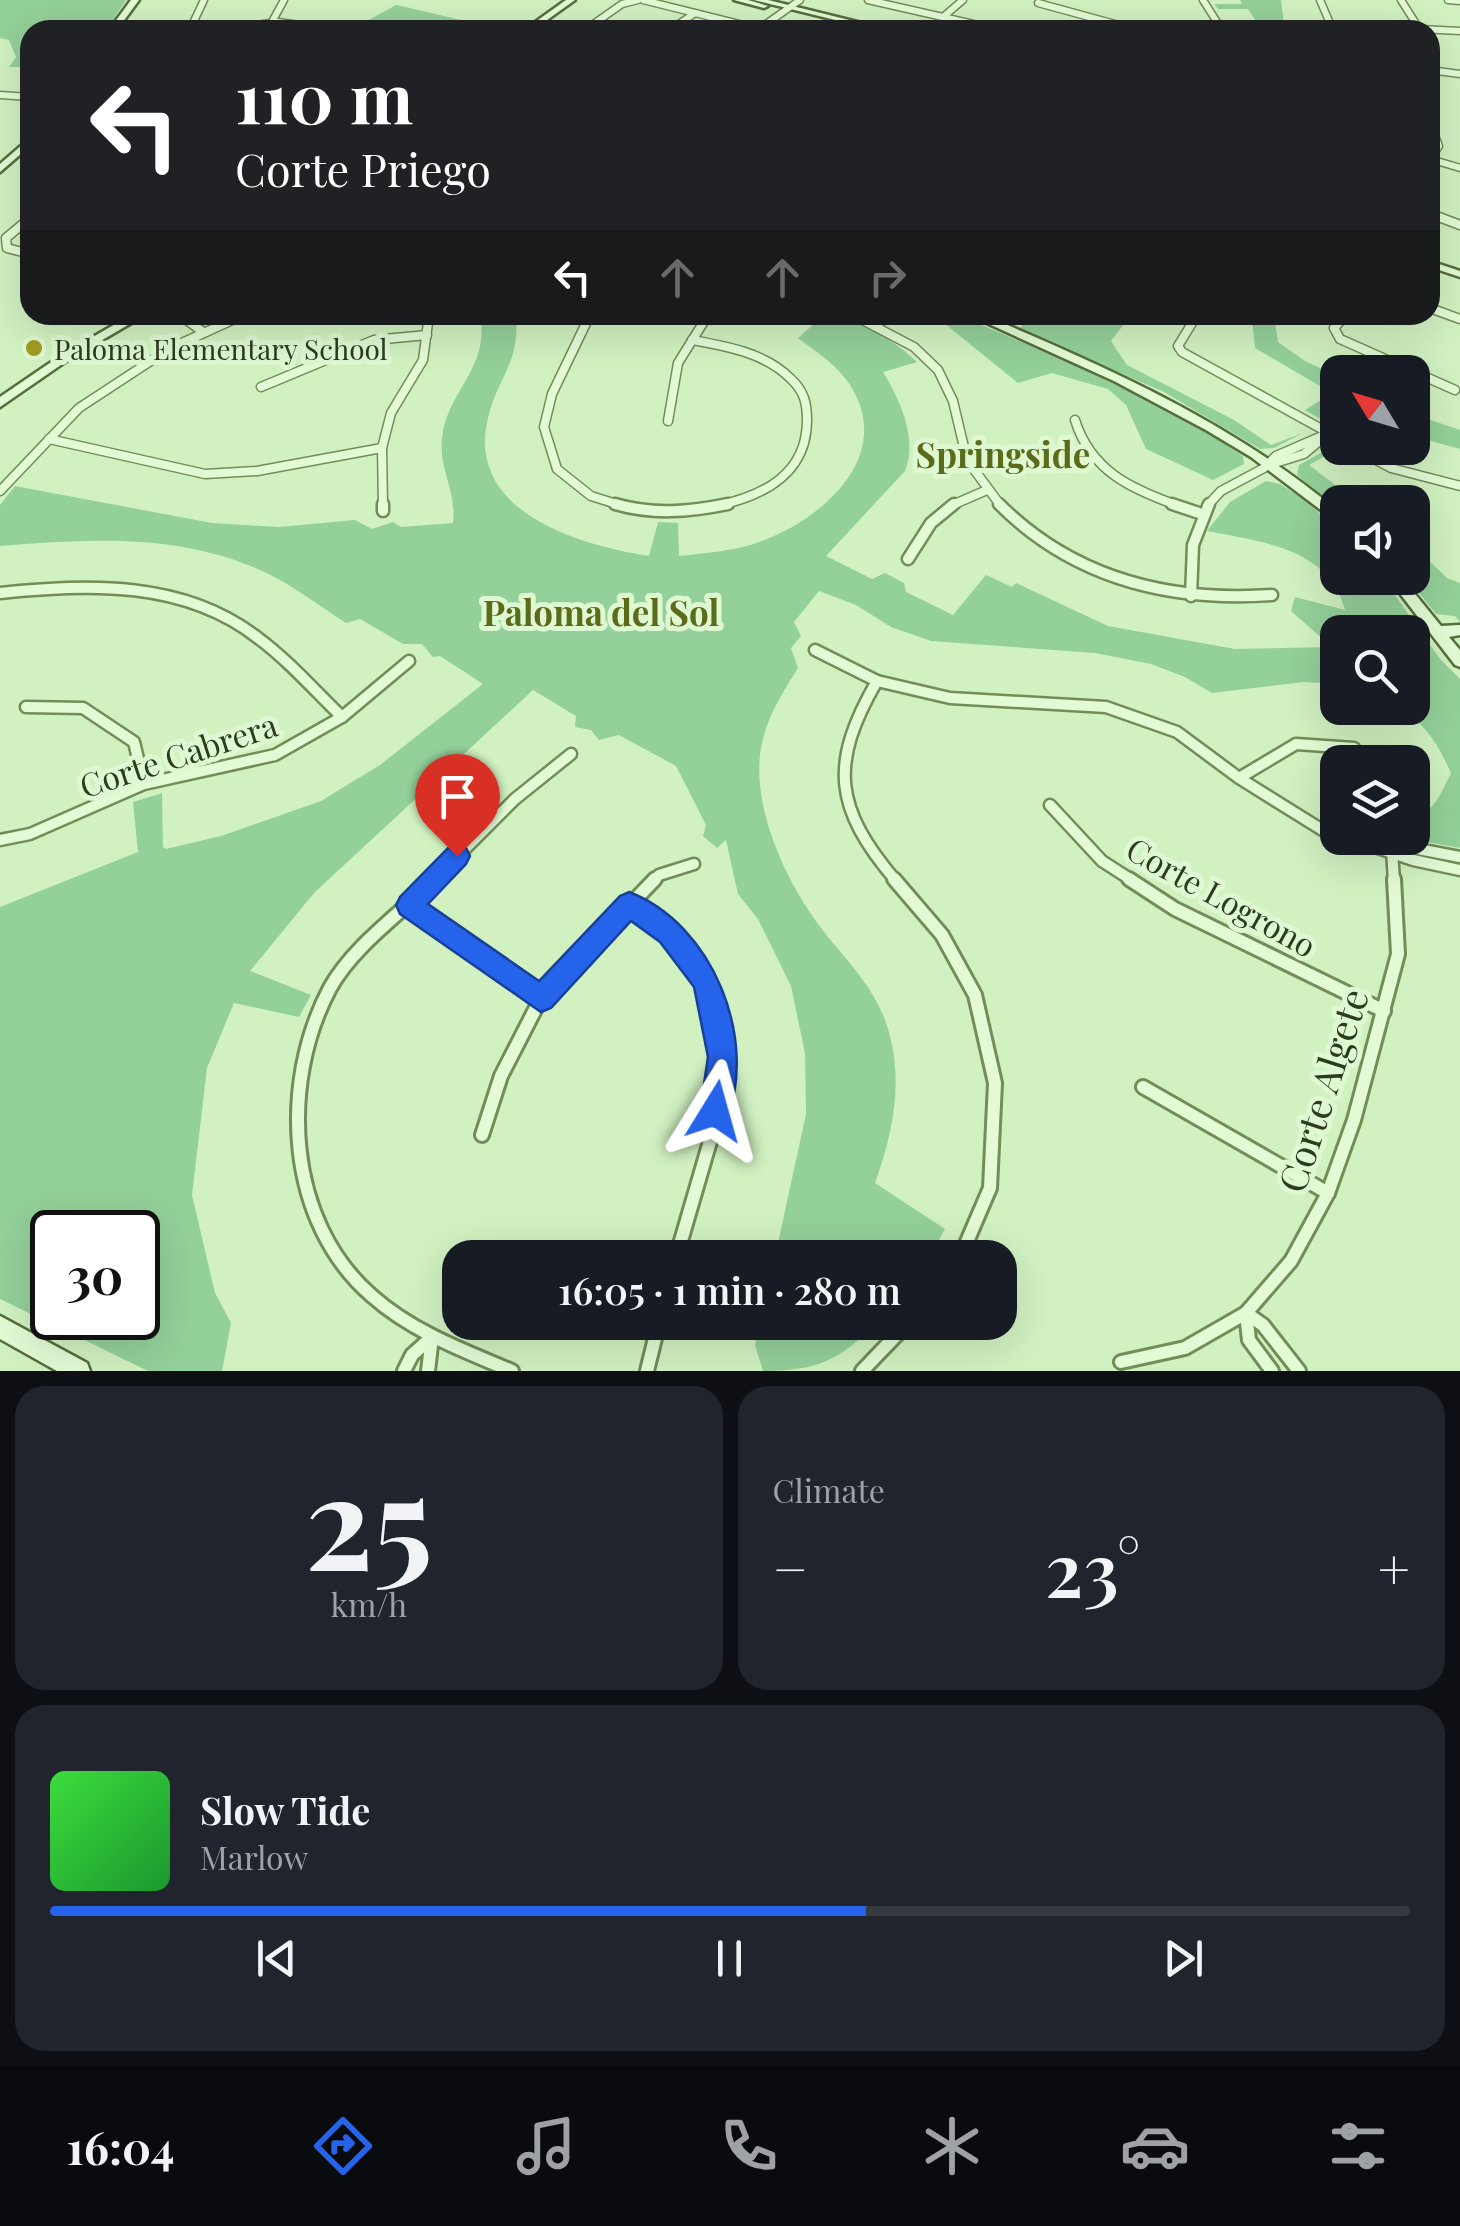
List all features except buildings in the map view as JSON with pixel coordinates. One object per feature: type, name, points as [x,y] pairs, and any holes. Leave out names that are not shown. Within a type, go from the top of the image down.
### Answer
[{"type":"street","points":[[274,20],[284,0]]},
{"type":"street","points":[[542,20],[571,0]]},
{"type":"street","points":[[599,20],[622,4],[640,0],[722,20]]},
{"type":"street","points":[[738,0],[839,20]]},
{"type":"street","points":[[758,0],[829,20]]},
{"type":"street","points":[[773,20],[800,0]]},
{"type":"street","points":[[871,0],[956,20]]},
{"type":"street","points":[[943,17],[963,0]]},
{"type":"street","points":[[1320,0],[1328,20]]},
{"type":"street","points":[[1448,0],[1460,0]]},
{"type":"street","points":[[1038,2],[1106,20]]},
{"type":"street","points":[[685,20],[695,13]]},
{"type":"street","points":[[0,169],[20,150]]},
{"type":"street","points":[[20,226],[6,238],[7,248],[20,251]]},
{"type":"street","points":[[0,403],[64,358],[122,325]]},
{"type":"street","points":[[194,325],[203,332]]},
{"type":"street","points":[[0,491],[79,408],[128,372],[219,325]]},
{"type":"street","points":[[382,512],[382,448],[390,413],[423,360],[428,325]]},
{"type":"street","points":[[582,325],[550,398],[544,426],[551,458],[570,481],[600,500],[641,512],[692,512],[736,505],[777,482],[806,450],[812,420],[805,396],[788,376],[743,352],[692,340]]},
{"type":"street","points":[[668,421],[678,363],[702,325]]},
{"type":"street","points":[[885,325],[944,373],[966,459],[1008,515],[1052,548],[1127,582],[1191,596],[1233,600],[1272,596]]},
{"type":"street","points":[[997,325],[1170,402],[1272,464],[1320,504]]},
{"type":"street","points":[[1192,325],[1178,346],[1188,356],[1320,428]]},
{"type":"street","points":[[1337,325],[1334,334],[1455,390]]},
{"type":"street","points":[[261,387],[374,340],[427,335]]},
{"type":"street","points":[[1074,420],[1079,442],[1102,468],[1144,495],[1199,513]]},
{"type":"street","points":[[49,438],[205,474],[257,470],[382,448]]},
{"type":"street","points":[[1191,596],[1190,553],[1199,513],[1230,485],[1320,444]]},
{"type":"street","points":[[1385,465],[1460,486]]},
{"type":"street","points":[[908,559],[926,524],[956,500],[987,490]]},
{"type":"street","points":[[0,593],[72,585],[134,589],[187,601],[228,618],[342,717]]},
{"type":"street","points":[[1408,595],[1460,661]]},
{"type":"street","points":[[1439,632],[1460,630]]},
{"type":"street","points":[[815,650],[876,680],[950,698],[1106,706],[1177,732],[1239,778],[1320,829]]},
{"type":"street","name":"Corte Cabrera","points":[[0,840],[30,834],[144,784],[274,755],[342,717],[409,661]]},
{"type":"street","points":[[876,680],[856,717],[844,760],[847,808],[883,866],[942,935],[975,995],[995,1083],[990,1188],[968,1240]]},
{"type":"street","points":[[26,708],[84,708],[134,742],[144,784]]},
{"type":"street","points":[[1239,778],[1296,744],[1320,746]]},
{"type":"street","points":[[512,1371],[432,1337],[368,1294],[327,1244],[304,1180],[298,1122],[303,1053],[333,984],[539,777],[571,754]]},
{"type":"street","name":"Corte Logrono","points":[[1050,805],[1102,860],[1174,909],[1384,1011]]},
{"type":"street","points":[[1430,851],[1460,857]]},
{"type":"street","name":"Corte Algete","points":[[1121,1362],[1185,1348],[1246,1313],[1291,1261],[1328,1193],[1354,1120],[1398,954],[1392,855]]},
{"type":"street","points":[[1402,855],[1460,870]]},
{"type":"street","points":[[482,1135],[500,1076],[541,998],[659,875],[694,864]]},
{"type":"street","points":[[629,904],[669,933],[706,982],[723,1057],[711,1138],[681,1240]]},
{"type":"street","points":[[409,905],[541,998]]},
{"type":"street","points":[[1143,1087],[1328,1193]]},
{"type":"street","points":[[1246,1313],[1248,1340],[1272,1371]]},
{"type":"street","points":[[1246,1313],[1264,1325],[1298,1371]]},
{"type":"street","points":[[0,1327],[79,1371]]},
{"type":"street","points":[[404,1371],[412,1355],[432,1337]]},
{"type":"street","points":[[428,1371],[432,1337]]},
{"type":"street","points":[[647,1371],[655,1340]]},
{"type":"street","points":[[866,1371],[893,1340]]},
{"type":"green space","points":[[0,0],[126,0],[113,20],[20,20],[20,67],[9,67],[16,57],[9,40],[0,38]]},
{"type":"green space","points":[[1240,0],[1281,0],[1283,20],[1255,20],[1248,9],[1218,9],[1214,4],[1242,4]]},
{"type":"green space","points":[[396,5],[462,20],[369,20]]},
{"type":"green space","points":[[481,325],[516,325],[512,358],[488,418],[485,450],[494,478],[510,500],[561,532],[621,551],[649,556],[658,522],[678,523],[679,556],[711,553],[742,547],[785,531],[829,500],[846,481],[864,436],[862,411],[839,371],[798,338],[813,325],[863,325],[917,362],[883,372],[905,420],[908,458],[905,471],[826,556],[872,579],[885,573],[904,583],[906,592],[953,615],[986,575],[1012,587],[1016,583],[1108,626],[1235,649],[1320,647],[1320,683],[1212,693],[1151,664],[1095,653],[931,641],[891,627],[856,605],[819,591],[794,622],[801,636],[791,648],[798,668],[772,713],[762,743],[759,764],[764,807],[777,851],[797,890],[869,989],[885,1020],[895,1061],[895,1102],[875,1183],[945,1229],[939,1240],[779,1240],[806,1114],[805,1053],[791,986],[758,919],[738,894],[726,840],[717,848],[703,836],[706,825],[676,766],[619,735],[599,740],[591,730],[575,727],[576,716],[533,690],[314,893],[250,971],[311,995],[299,1017],[234,1003],[207,1068],[192,1195],[215,1293],[231,1323],[222,1371],[148,1371],[84,1340],[160,1340],[160,1210],[30,1210],[30,1314],[0,1299],[0,907],[138,852],[133,802],[162,793],[166,849],[221,836],[321,801],[380,765],[483,684],[440,656],[433,657],[422,644],[403,644],[360,619],[346,623],[282,581],[229,558],[165,544],[132,542],[0,546],[0,505],[15,486],[212,523],[279,527],[355,520],[372,529],[393,522],[401,527],[453,523],[442,456],[443,431],[475,363]]},
{"type":"green space","points":[[946,325],[981,325],[1105,379],[1210,434],[1243,456],[1244,464],[1213,480],[1146,449],[1126,405],[1108,389],[1052,373],[1018,383]]},
{"type":"green space","points":[[1023,325],[1123,325],[1111,341],[1127,365],[1234,420],[1271,445],[1303,433],[1274,448],[1260,449],[1164,392],[1019,329]]},
{"type":"green space","points":[[1253,325],[1275,325],[1278,342],[1320,368],[1320,386],[1255,348]]},
{"type":"green space","points":[[1320,401],[1320,419],[1305,410]]},
{"type":"green space","points":[[1430,420],[1460,430],[1460,449],[1430,441]]},
{"type":"green space","points":[[1320,453],[1320,459],[1309,465],[1335,485],[1320,485],[1320,494],[1297,475],[1299,465]]},
{"type":"green space","points":[[1266,481],[1280,484],[1320,514],[1320,570],[1308,560],[1270,544],[1207,531],[1230,502]]},
{"type":"green space","points":[[1430,562],[1447,578],[1460,583],[1460,622],[1455,616],[1436,614],[1421,595],[1430,595]]},
{"type":"green space","points":[[1339,595],[1395,595],[1409,615],[1320,615],[1320,636],[1291,611],[1295,597],[1345,610]]},
{"type":"green space","points":[[1430,645],[1460,679],[1460,848],[1430,843],[1430,808],[1451,773],[1420,725],[1430,725]]},
{"type":"green space","points":[[756,1340],[858,1340],[838,1355],[813,1366],[763,1371]]},
{"type":"place","name":"Paloma Elementary School","points":[[34,348]]},
{"type":"district","name":"Springside","points":[[1003,453]]},
{"type":"district","name":"Paloma del Sol","points":[[601,611]]},
{"type":"route","points":[[457,856],[409,905],[541,998],[629,904],[669,933],[706,982],[723,1057],[715,1111]]}]
